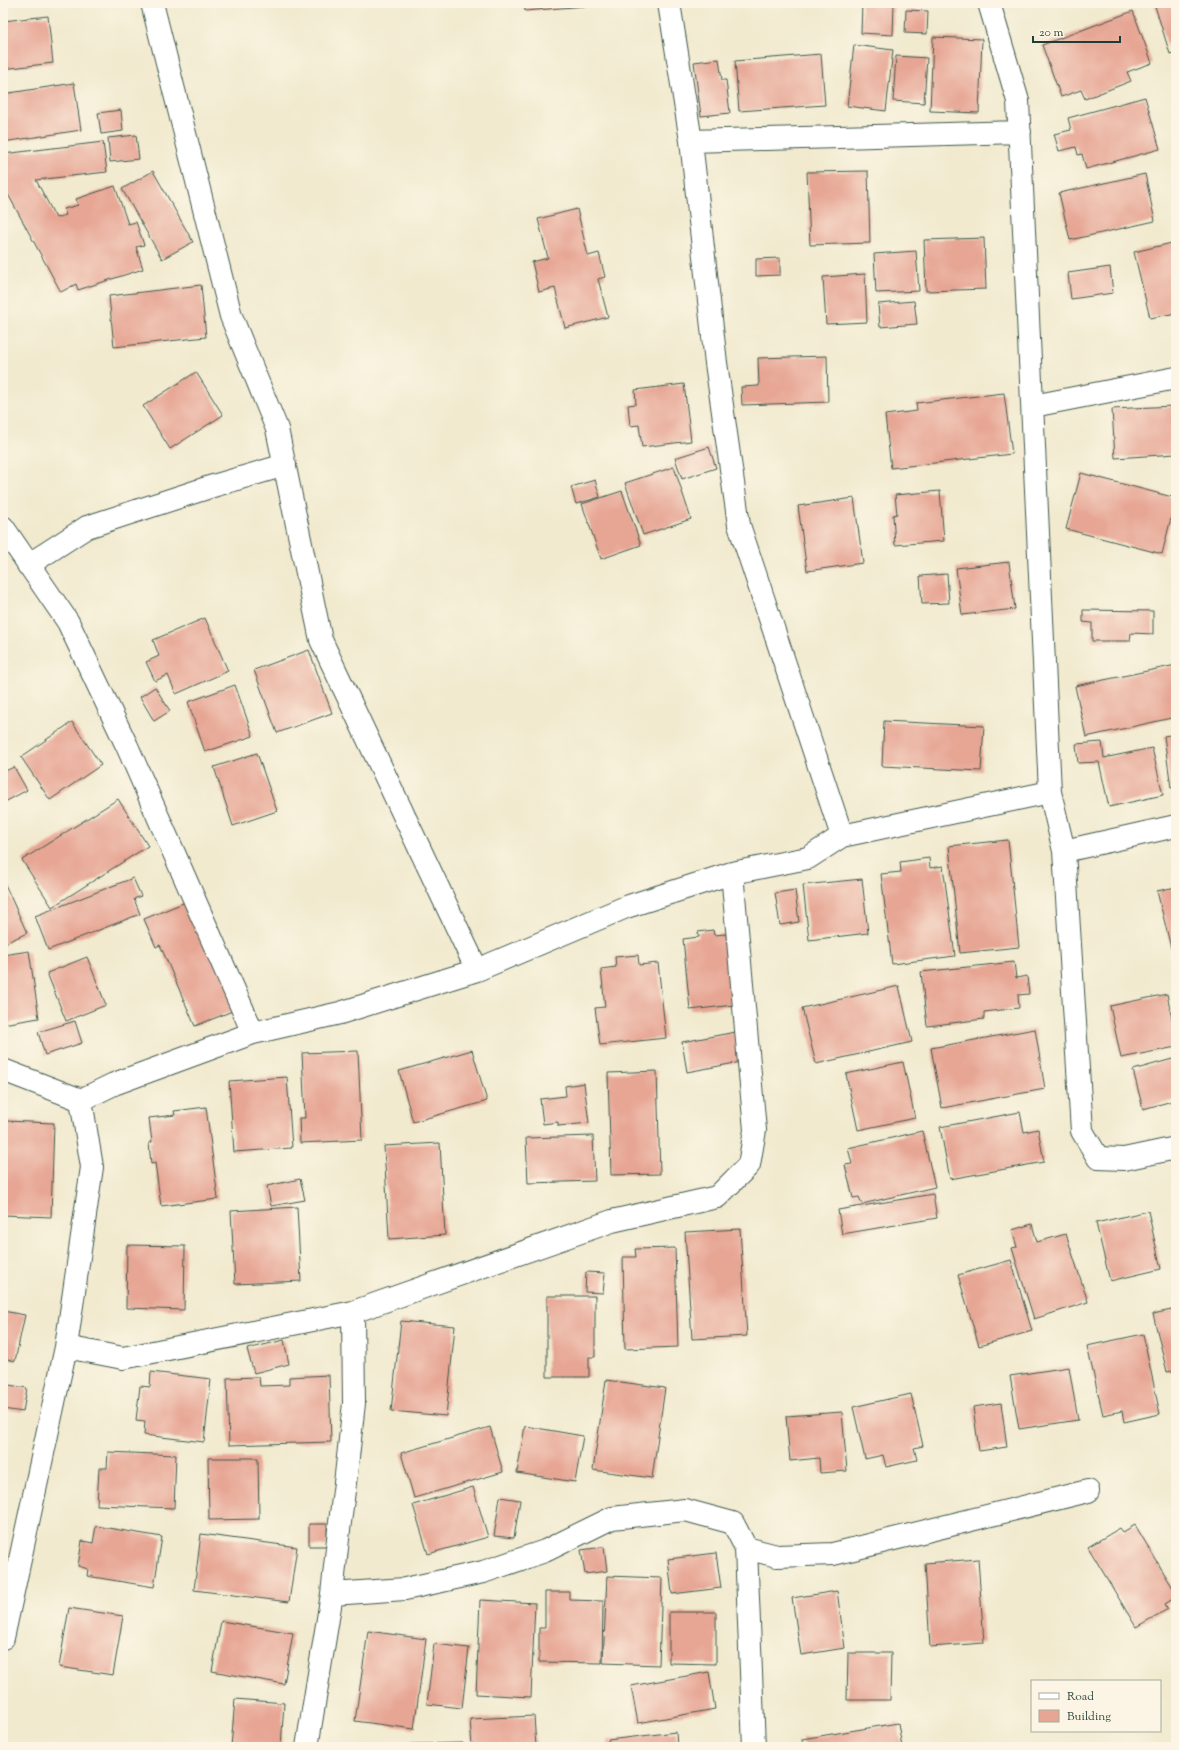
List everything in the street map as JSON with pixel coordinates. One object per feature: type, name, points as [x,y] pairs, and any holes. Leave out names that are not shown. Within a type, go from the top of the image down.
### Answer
[{"type":"street","points":[[152,3],[230,316],[277,429],[321,640],[477,970]]},
{"type":"street","points":[[669,3],[691,141],[716,363],[739,525],[842,836]]},
{"type":"street","points":[[989,3],[1018,101],[1050,792],[1064,851],[1082,1131],[1098,1158],[1124,1159],[1176,1148]]},
{"type":"street","points":[[691,141],[1020,132]]},
{"type":"street","points":[[1033,406],[1176,378]]},
{"type":"street","points":[[28,565],[87,526],[285,465]]},
{"type":"street","points":[[3,527],[68,622],[127,746],[253,1033]]},
{"type":"street","points":[[3,1070],[81,1100],[114,1084],[253,1033],[340,1013],[477,970],[626,907],[732,873],[808,858],[842,836],[1050,792]]},
{"type":"street","points":[[1064,851],[1176,826]]},
{"type":"street","points":[[66,1347],[123,1358],[352,1312],[612,1221],[717,1196],[748,1165],[755,1130],[732,873]]},
{"type":"street","points":[[3,1638],[66,1347],[92,1167],[81,1100]]},
{"type":"street","points":[[307,1747],[332,1594],[354,1403],[352,1312]]},
{"type":"street","points":[[746,1548],[777,1556],[832,1554],[1088,1491]]},
{"type":"street","points":[[332,1594],[405,1589],[483,1572],[545,1551],[612,1518],[685,1510],[733,1523],[746,1548],[754,1747]]},
{"type":"building","points":[[524,3],[597,3],[597,5],[525,11]]},
{"type":"building","points":[[862,3],[894,3],[893,35],[861,33]]},
{"type":"building","points":[[1154,3],[1176,3],[1176,52],[1170,54]]},
{"type":"building","points":[[906,10],[928,11],[927,34],[905,33]]},
{"type":"building","points":[[1133,11],[1152,63],[1127,72],[1131,81],[1085,99],[1081,90],[1061,97],[1042,45]]},
{"type":"building","points":[[48,16],[53,63],[3,69],[3,21]]},
{"type":"building","points":[[933,37],[982,39],[979,113],[930,111]]},
{"type":"building","points":[[854,45],[893,50],[886,111],[847,106]]},
{"type":"building","points":[[821,54],[825,105],[739,111],[735,61]]},
{"type":"building","points":[[896,56],[927,58],[924,103],[893,101]]},
{"type":"building","points":[[719,59],[722,80],[726,80],[730,113],[701,116],[694,62]]},
{"type":"building","points":[[74,83],[81,130],[3,142],[3,94]]},
{"type":"building","points":[[1145,97],[1160,149],[1086,169],[1082,154],[1078,155],[1076,147],[1059,151],[1054,134],[1071,130],[1068,118]]},
{"type":"building","points":[[121,110],[123,131],[101,134],[98,113]]},
{"type":"building","points":[[136,135],[139,159],[110,162],[108,138]]},
{"type":"building","points":[[103,142],[107,172],[36,180],[56,218],[66,215],[64,209],[78,205],[76,199],[115,186],[128,224],[136,222],[144,245],[136,247],[143,269],[78,290],[76,284],[61,292],[3,185],[3,154]]},
{"type":"building","points":[[153,171],[193,242],[162,259],[122,189]]},
{"type":"building","points":[[868,171],[870,243],[810,245],[807,172]]},
{"type":"building","points":[[1145,174],[1155,221],[1070,240],[1059,193]]},
{"type":"building","points":[[577,209],[588,256],[599,253],[605,277],[598,279],[608,317],[565,328],[555,288],[539,292],[532,262],[548,258],[538,219]]},
{"type":"building","points":[[984,238],[986,289],[926,291],[924,240]]},
{"type":"building","points":[[1176,242],[1176,313],[1150,318],[1134,252]]},
{"type":"building","points":[[916,251],[919,291],[876,293],[874,254]]},
{"type":"building","points":[[780,258],[780,275],[756,276],[756,259]]},
{"type":"building","points":[[1110,267],[1113,293],[1071,299],[1068,273]]},
{"type":"building","points":[[865,274],[867,322],[826,324],[823,277]]},
{"type":"building","points":[[201,285],[206,337],[114,347],[109,296]]},
{"type":"building","points":[[914,301],[917,324],[880,327],[878,304]]},
{"type":"building","points":[[827,356],[828,402],[742,405],[741,387],[759,386],[758,358]]},
{"type":"building","points":[[196,372],[223,415],[170,449],[143,406]]},
{"type":"building","points":[[684,384],[691,441],[642,447],[639,425],[630,426],[628,405],[636,404],[635,390]]},
{"type":"building","points":[[1004,393],[1012,454],[891,468],[885,415],[917,411],[916,403]]},
{"type":"building","points":[[1173,406],[1176,454],[1115,458],[1112,409]]},
{"type":"building","points":[[709,447],[716,468],[682,479],[675,458]]},
{"type":"building","points":[[674,467],[691,519],[643,535],[625,483]]},
{"type":"building","points":[[1081,473],[1176,498],[1162,554],[1066,529]]},
{"type":"building","points":[[595,480],[600,497],[576,504],[571,487]]},
{"type":"building","points":[[622,491],[641,545],[601,559],[582,504]]},
{"type":"building","points":[[940,491],[944,541],[895,545],[893,515],[897,514],[895,495]]},
{"type":"building","points":[[854,498],[863,563],[807,571],[798,506]]},
{"type":"building","points":[[1009,562],[1015,609],[962,615],[956,568]]},
{"type":"building","points":[[947,574],[949,603],[922,604],[920,576]]},
{"type":"building","points":[[1083,610],[1153,611],[1153,634],[1131,633],[1130,641],[1092,641],[1092,623],[1083,622]]},
{"type":"building","points":[[205,618],[228,671],[176,694],[168,675],[155,681],[146,662],[159,656],[153,640]]},
{"type":"building","points":[[309,650],[332,713],[277,733],[254,670]]},
{"type":"building","points":[[1176,665],[1176,717],[1086,737],[1075,686]]},
{"type":"building","points":[[235,685],[253,736],[205,752],[188,702]]},
{"type":"building","points":[[155,687],[170,711],[154,721],[140,697]]},
{"type":"building","points":[[884,721],[984,726],[981,771],[882,766]]},
{"type":"building","points":[[72,722],[101,765],[50,800],[21,757]]},
{"type":"building","points":[[1176,734],[1176,787],[1171,788],[1164,736]]},
{"type":"building","points":[[1102,742],[1104,758],[1152,748],[1163,795],[1109,807],[1099,762],[1078,763],[1076,744]]},
{"type":"building","points":[[257,753],[277,811],[233,826],[214,767]]},
{"type":"building","points":[[14,767],[27,790],[3,803],[3,772]]},
{"type":"building","points":[[118,799],[148,846],[52,907],[22,860]]},
{"type":"building","points":[[1008,840],[1019,947],[960,953],[949,846]]},
{"type":"building","points":[[929,858],[930,868],[943,866],[955,956],[892,964],[881,874],[901,872],[900,862]]},
{"type":"building","points":[[133,878],[141,896],[134,899],[140,914],[48,950],[35,916]]},
{"type":"building","points":[[862,879],[868,933],[809,940],[803,885]]},
{"type":"building","points":[[3,880],[27,933],[3,944]]},
{"type":"building","points":[[1176,887],[1176,964],[1175,964],[1157,891]]},
{"type":"building","points":[[795,890],[799,922],[780,925],[775,893]]},
{"type":"building","points":[[193,899],[240,1008],[195,1026],[160,945],[156,947],[144,919]]},
{"type":"building","points":[[713,930],[714,935],[726,934],[734,1005],[690,1010],[683,939],[699,937],[698,932]]},
{"type":"building","points":[[29,951],[39,1018],[3,1024],[3,955]]},
{"type":"building","points":[[638,955],[639,965],[658,963],[666,1038],[600,1045],[595,1008],[605,1007],[601,969],[616,967],[615,957]]},
{"type":"building","points":[[87,957],[106,1005],[66,1021],[47,973]]},
{"type":"building","points":[[1014,962],[1016,978],[1027,976],[1029,994],[1018,995],[1019,1008],[984,1012],[984,1019],[927,1026],[921,972]]},
{"type":"building","points":[[899,986],[912,1042],[816,1064],[802,1008]]},
{"type":"building","points":[[1167,994],[1176,1039],[1176,1047],[1121,1058],[1110,1006]]},
{"type":"building","points":[[75,1021],[82,1043],[45,1055],[38,1032]]},
{"type":"building","points":[[1035,1029],[1045,1089],[942,1108],[931,1048]]},
{"type":"building","points":[[741,1031],[746,1061],[687,1072],[682,1042]]},
{"type":"building","points":[[472,1050],[487,1101],[413,1122],[399,1071]]},
{"type":"building","points":[[358,1051],[362,1140],[300,1143],[299,1118],[305,1118],[302,1053]]},
{"type":"building","points":[[1176,1058],[1176,1100],[1143,1109],[1133,1070]]},
{"type":"building","points":[[903,1062],[915,1118],[858,1130],[846,1074]]},
{"type":"building","points":[[657,1071],[660,1174],[611,1175],[608,1073]]},
{"type":"building","points":[[287,1077],[292,1148],[234,1152],[229,1081]]},
{"type":"building","points":[[584,1083],[589,1123],[558,1126],[558,1122],[543,1124],[540,1099],[566,1096],[565,1086]]},
{"type":"building","points":[[206,1107],[218,1199],[161,1206],[155,1163],[151,1164],[149,1143],[152,1142],[149,1118],[175,1115],[174,1111]]},
{"type":"building","points":[[1020,1112],[1024,1132],[1038,1129],[1044,1162],[950,1179],[940,1127]]},
{"type":"building","points":[[5,1121],[54,1123],[51,1217],[3,1215]]},
{"type":"building","points":[[922,1131],[935,1187],[862,1204],[859,1197],[853,1198],[845,1165],[852,1164],[848,1148]]},
{"type":"building","points":[[593,1136],[595,1181],[528,1183],[526,1138]]},
{"type":"building","points":[[440,1143],[445,1235],[389,1239],[384,1146]]},
{"type":"building","points":[[300,1179],[305,1200],[271,1206],[267,1186]]},
{"type":"building","points":[[933,1194],[937,1218],[842,1234],[838,1210]]},
{"type":"building","points":[[297,1207],[301,1281],[235,1284],[231,1211]]},
{"type":"building","points":[[1148,1211],[1161,1269],[1110,1281],[1096,1223]]},
{"type":"building","points":[[1032,1224],[1037,1242],[1066,1234],[1088,1302],[1034,1319],[1012,1248],[1017,1247],[1012,1230]]},
{"type":"building","points":[[740,1229],[747,1336],[692,1339],[685,1232]]},
{"type":"building","points":[[127,1245],[185,1246],[184,1310],[126,1308]]},
{"type":"building","points":[[675,1248],[678,1347],[625,1349],[623,1257],[636,1257],[635,1249]]},
{"type":"building","points":[[1011,1260],[1032,1331],[979,1346],[958,1275]]},
{"type":"building","points":[[586,1272],[605,1273],[603,1293],[585,1292]]},
{"type":"building","points":[[547,1296],[595,1296],[595,1357],[589,1357],[589,1377],[547,1377]]},
{"type":"building","points":[[1176,1309],[1176,1370],[1167,1372],[1153,1314]]},
{"type":"building","points":[[3,1311],[25,1315],[15,1361],[3,1358]]},
{"type":"building","points":[[401,1321],[455,1326],[446,1416],[391,1411]]},
{"type":"building","points":[[1143,1334],[1160,1414],[1124,1422],[1122,1411],[1103,1415],[1087,1346]]},
{"type":"building","points":[[284,1340],[289,1364],[254,1373],[247,1349]]},
{"type":"building","points":[[1069,1367],[1078,1420],[1019,1429],[1010,1376]]},
{"type":"building","points":[[151,1372],[211,1379],[204,1442],[144,1435],[145,1421],[136,1420],[140,1386],[150,1387]]},
{"type":"building","points":[[329,1375],[331,1442],[229,1445],[227,1378],[259,1377],[260,1386],[289,1385],[289,1377]]},
{"type":"building","points":[[606,1380],[665,1388],[652,1478],[593,1470]]},
{"type":"building","points":[[3,1384],[27,1388],[23,1412],[3,1409]]},
{"type":"building","points":[[911,1394],[923,1446],[914,1448],[917,1460],[886,1467],[883,1455],[865,1459],[853,1407]]},
{"type":"building","points":[[1001,1403],[1007,1447],[979,1451],[973,1407]]},
{"type":"building","points":[[842,1412],[847,1471],[820,1473],[819,1458],[790,1461],[786,1416]]},
{"type":"building","points":[[525,1426],[583,1436],[575,1482],[517,1473]]},
{"type":"building","points":[[490,1427],[503,1472],[414,1498],[401,1453]]},
{"type":"building","points":[[108,1452],[176,1455],[174,1508],[97,1505],[99,1468],[107,1468]]},
{"type":"building","points":[[208,1458],[258,1458],[259,1519],[209,1520]]},
{"type":"building","points":[[473,1487],[488,1537],[428,1554],[413,1505]]},
{"type":"building","points":[[500,1497],[520,1500],[514,1538],[494,1536]]},
{"type":"building","points":[[309,1524],[327,1524],[327,1546],[309,1546]]},
{"type":"building","points":[[1135,1525],[1176,1593],[1176,1597],[1165,1604],[1168,1609],[1136,1627],[1088,1547],[1120,1528],[1123,1532]]},
{"type":"building","points":[[96,1526],[162,1537],[154,1587],[87,1576],[88,1569],[78,1566],[82,1541],[93,1543]]},
{"type":"building","points":[[201,1534],[297,1547],[289,1602],[194,1590]]},
{"type":"building","points":[[604,1547],[607,1571],[585,1574],[581,1550]]},
{"type":"building","points":[[716,1553],[721,1588],[672,1594],[668,1559]]},
{"type":"building","points":[[978,1559],[984,1643],[930,1647],[925,1563]]},
{"type":"building","points":[[607,1576],[662,1578],[659,1665],[603,1663]]},
{"type":"building","points":[[837,1591],[845,1648],[801,1655],[792,1598]]},
{"type":"building","points":[[545,1592],[569,1592],[569,1600],[603,1601],[602,1663],[539,1662],[539,1628],[545,1628]]},
{"type":"building","points":[[480,1600],[535,1603],[531,1697],[476,1694]]},
{"type":"building","points":[[69,1608],[123,1616],[113,1675],[59,1667]]},
{"type":"building","points":[[669,1612],[716,1612],[716,1664],[669,1663]]},
{"type":"building","points":[[221,1621],[293,1633],[284,1684],[212,1671]]},
{"type":"building","points":[[368,1631],[426,1639],[414,1729],[355,1721]]},
{"type":"building","points":[[434,1644],[469,1648],[462,1708],[427,1704]]},
{"type":"building","points":[[848,1653],[891,1653],[890,1700],[847,1700]]},
{"type":"building","points":[[709,1672],[715,1709],[638,1723],[631,1686]]},
{"type":"building","points":[[235,1699],[284,1703],[281,1747],[231,1747]]},
{"type":"building","points":[[534,1716],[536,1747],[472,1747],[470,1719]]},
{"type":"building","points":[[898,1723],[902,1747],[803,1747],[802,1739]]},
{"type":"building","points":[[676,1732],[677,1747],[608,1747],[608,1740]]},
{"type":"building","points":[[463,1743],[464,1747],[410,1747],[410,1744]]}]
